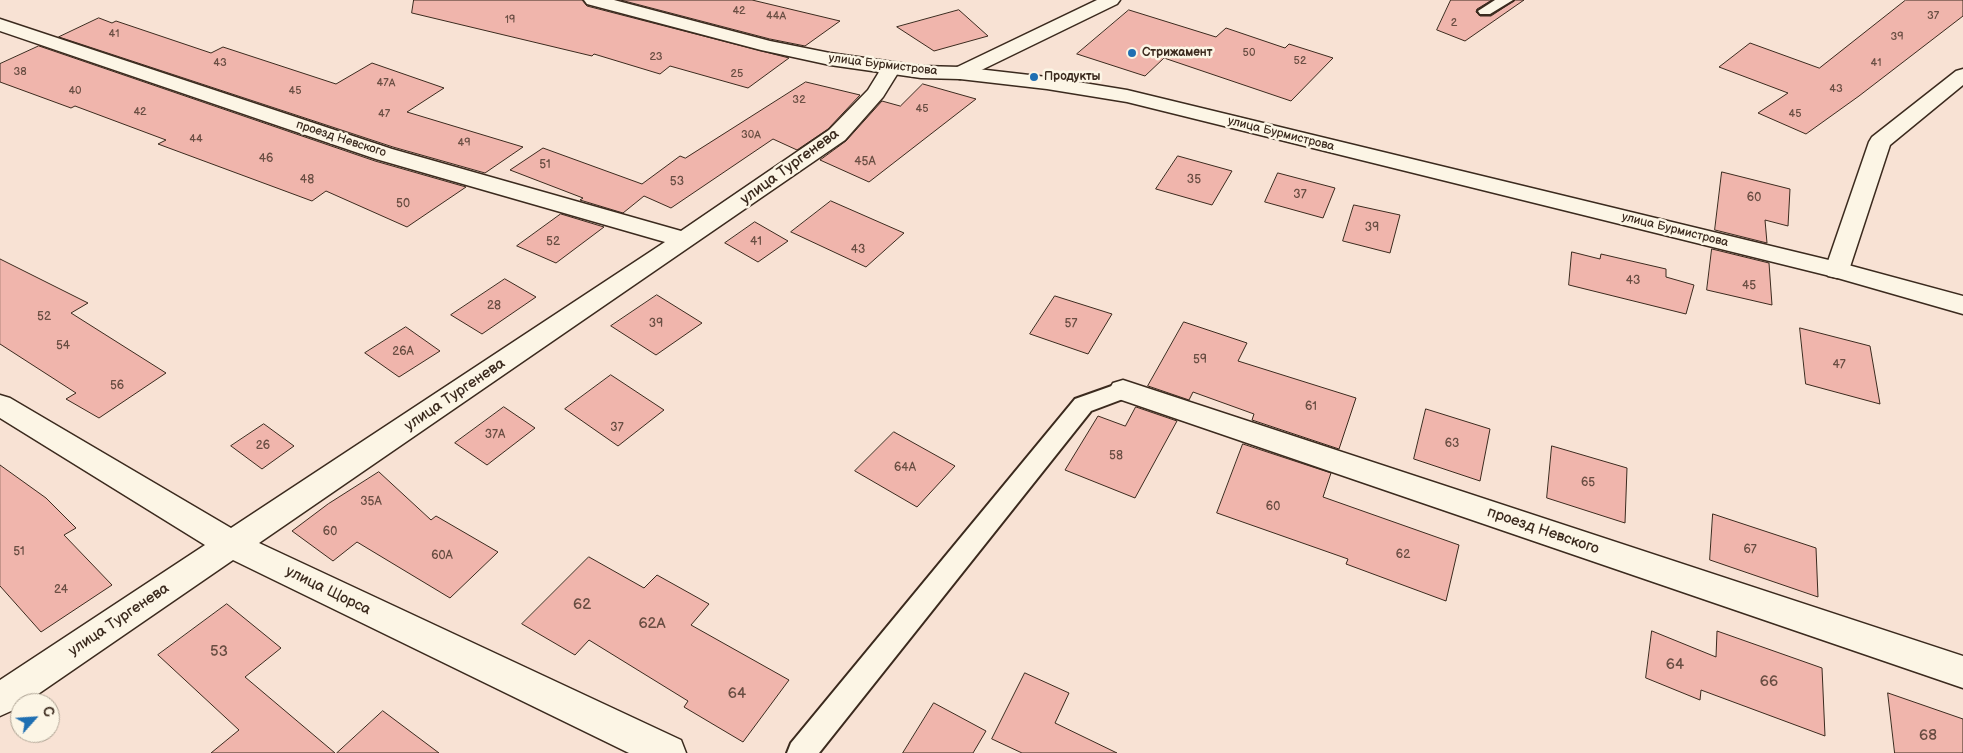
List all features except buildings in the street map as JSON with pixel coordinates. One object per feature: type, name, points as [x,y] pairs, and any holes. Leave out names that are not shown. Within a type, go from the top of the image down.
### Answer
[{"type":"street","name":"улица Бурмистрова","points":[[593,0],[768,46],[830,59],[921,72],[960,73],[1047,83],[1127,96],[1837,270],[1963,305]]},
{"type":"street","points":[[960,73],[1111,0]]},
{"type":"street","name":"проезд Невского","points":[[0,25],[384,154],[685,240]]},
{"type":"street","name":"улица Тургенева","points":[[0,700],[685,240],[837,135],[876,93],[891,68]]},
{"type":"street","points":[[1837,270],[1880,142],[1963,75]]},
{"type":"street","name":"проезд Невского","points":[[1122,390],[1963,672]]},
{"type":"street","name":"улица Щорса","points":[[0,405],[232,545],[668,753]]},
{"type":"lane","points":[[1485,11],[1506,0]]},
{"type":"lane","points":[[801,753],[1083,405],[1122,390]]},
{"type":"place","name":"Стрижамент","points":[[1132,53]]},
{"type":"place","name":"Продукты","points":[[1034,77]]}]
